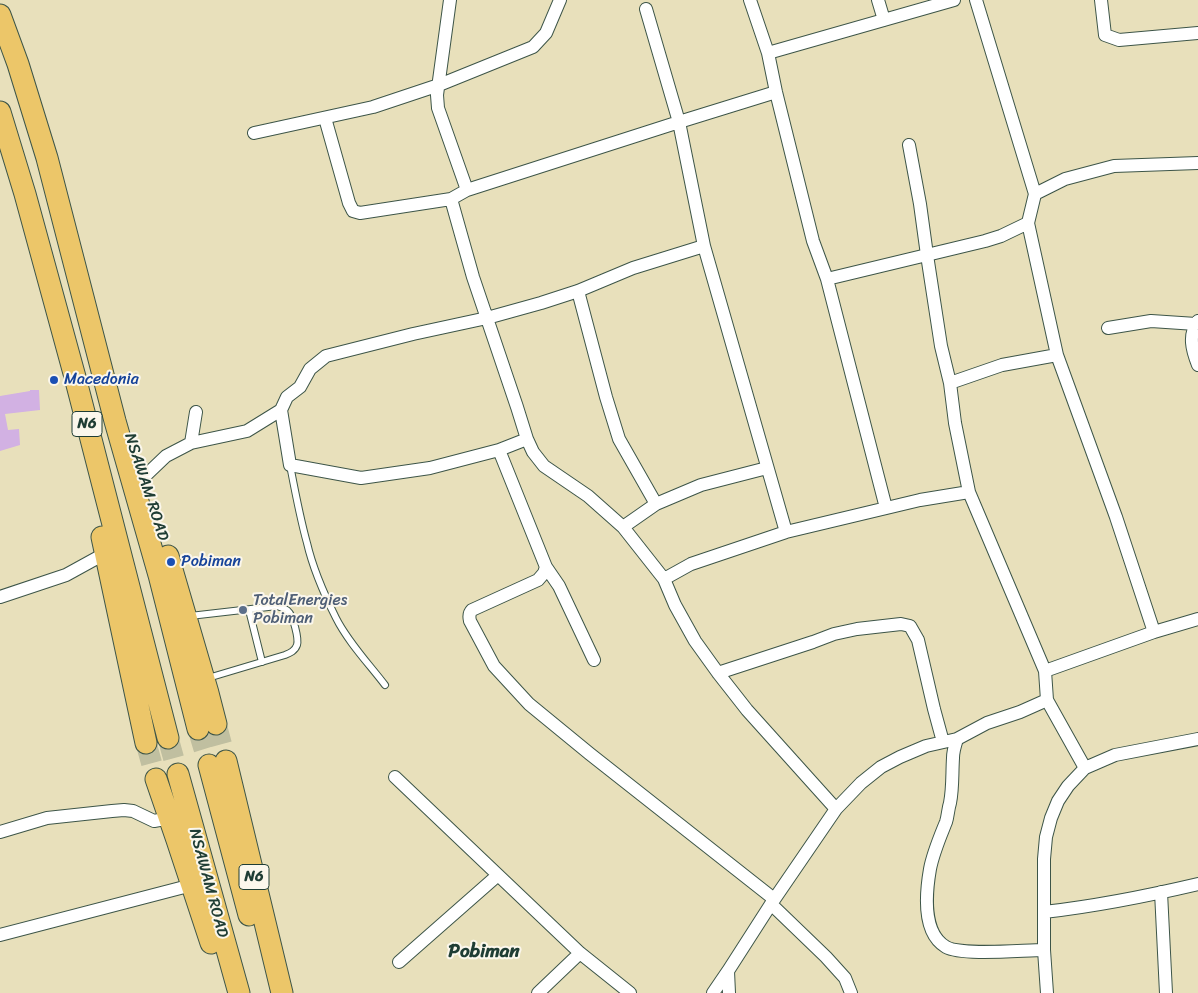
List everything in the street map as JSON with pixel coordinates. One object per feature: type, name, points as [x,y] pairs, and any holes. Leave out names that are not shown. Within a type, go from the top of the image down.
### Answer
[{"type":"highway","name":"NSAWAM ROAD","points":[[0,14],[18,64],[47,158],[93,338],[115,421],[159,575],[207,727],[204,678],[144,477],[93,338]]},
{"type":"highway","name":"N6","points":[[0,112],[25,194],[75,377],[168,738]]},
{"type":"highway","name":"N6","points":[[75,377],[79,438],[106,552],[146,744]]},
{"type":"highway","name":"NSAWAM ROAD","points":[[268,993],[246,904],[218,763],[282,993]]},
{"type":"highway","name":"NSAWAM ROAD","points":[[178,774],[239,993]]},
{"type":"highway","name":"NSAWAM ROAD","points":[[156,779],[227,993]]},
{"type":"street","points":[[450,0],[437,95],[438,108],[467,190]]},
{"type":"street","points":[[254,133],[373,107],[439,85],[533,47],[546,34],[560,0]]},
{"type":"street","points":[[750,0],[768,53],[813,240],[827,279],[886,508]]},
{"type":"street","points":[[878,0],[884,20]]},
{"type":"street","points":[[768,53],[954,0]]},
{"type":"street","points":[[976,0],[1035,194],[1028,223],[1057,355],[1116,517],[1154,632]]},
{"type":"street","points":[[1101,0],[1105,34],[1119,40],[1198,33]]},
{"type":"street","points":[[646,9],[680,122],[704,246],[786,532]]},
{"type":"street","points":[[325,118],[349,203],[353,211],[360,213],[451,199],[467,190],[776,92]]},
{"type":"street","points":[[909,144],[920,204],[926,255],[969,492],[1045,670],[1047,700],[1085,768]]},
{"type":"street","points":[[1035,194],[1065,179],[1114,166],[1198,163]]},
{"type":"street","points":[[451,199],[473,277],[533,452],[544,466],[588,496],[623,527],[664,579],[695,641],[718,673],[747,710],[836,809]]},
{"type":"street","points":[[827,279],[1001,236],[1028,223]]},
{"type":"street","points":[[144,477],[166,456],[191,443],[247,431],[281,410],[287,397],[300,387],[310,368],[326,356],[404,336],[487,318],[541,303],[578,291],[633,268],[704,246]]},
{"type":"street","points":[[578,291],[606,397],[619,438],[656,504]]},
{"type":"street","points":[[1108,328],[1151,321],[1197,322],[1192,335],[1192,350],[1198,365]]},
{"type":"street","points":[[950,383],[1002,364],[1057,355]]},
{"type":"street","points":[[281,410],[290,465],[361,478],[430,468],[499,450],[527,439]]},
{"type":"street","points":[[191,443],[196,412]]},
{"type":"street","points":[[499,450],[546,567],[559,586],[594,660]]},
{"type":"street","points":[[623,527],[656,504],[702,485],[767,468]]},
{"type":"street","points":[[664,579],[691,564],[786,532],[920,500],[969,492]]},
{"type":"street","points":[[0,597],[66,575],[106,552]]},
{"type":"street","points":[[546,567],[538,580],[470,612],[470,621],[494,666],[529,704],[772,902],[845,978],[851,993]]},
{"type":"street","points":[[1045,670],[1154,632],[1198,619]]},
{"type":"street","points":[[718,673],[834,634],[857,629],[901,624],[910,626],[918,640],[943,742]]},
{"type":"street","points":[[713,993],[772,902],[836,809],[862,783],[900,756],[926,746],[956,739],[987,723],[1020,712],[1047,700]]},
{"type":"street","points":[[956,739],[953,756],[952,793],[946,820],[930,868],[927,898],[928,921],[935,938],[946,947],[959,950],[987,952],[1044,950]]},
{"type":"street","points":[[1047,993],[1044,950],[1044,860],[1046,837],[1058,801],[1068,786],[1085,768],[1115,755],[1198,739]]},
{"type":"street","points":[[395,777],[580,953],[630,993]]},
{"type":"street","points":[[0,832],[47,818],[124,810],[133,811],[154,821],[170,818]]},
{"type":"street","points":[[399,962],[498,875]]},
{"type":"street","points":[[1044,912],[1066,910],[1198,884]]},
{"type":"street","points":[[0,935],[192,885]]},
{"type":"street","points":[[1161,892],[1166,993]]},
{"type":"street","points":[[538,993],[580,953]]},
{"type":"street","points":[[728,971],[729,993]]},
{"type":"lane","points":[[290,465],[307,544],[314,567],[344,631],[385,685]]},
{"type":"lane","points":[[186,617],[277,606],[288,611],[292,617],[297,640],[297,646],[293,651],[262,662],[204,678]]},
{"type":"lane","points":[[249,610],[262,662]]},
{"type":"building","points":[[39,390],[40,410],[5,414],[8,430],[19,429],[20,445],[0,451],[0,396]]},
{"type":"tunnel","points":[[216,724],[226,761]]},
{"type":"tunnel","points":[[198,729],[209,765]]},
{"type":"tunnel","points":[[168,738],[178,774]]},
{"type":"tunnel","points":[[146,743],[156,779]]},
{"type":"place","name":"Macedonia","points":[[54,380]]},
{"type":"place","name":"Pobiman","points":[[171,562]]},
{"type":"place","name":"TotalEnergies Pobiman","points":[[243,610]]},
{"type":"district","name":"Pobiman","points":[[484,952]]}]
